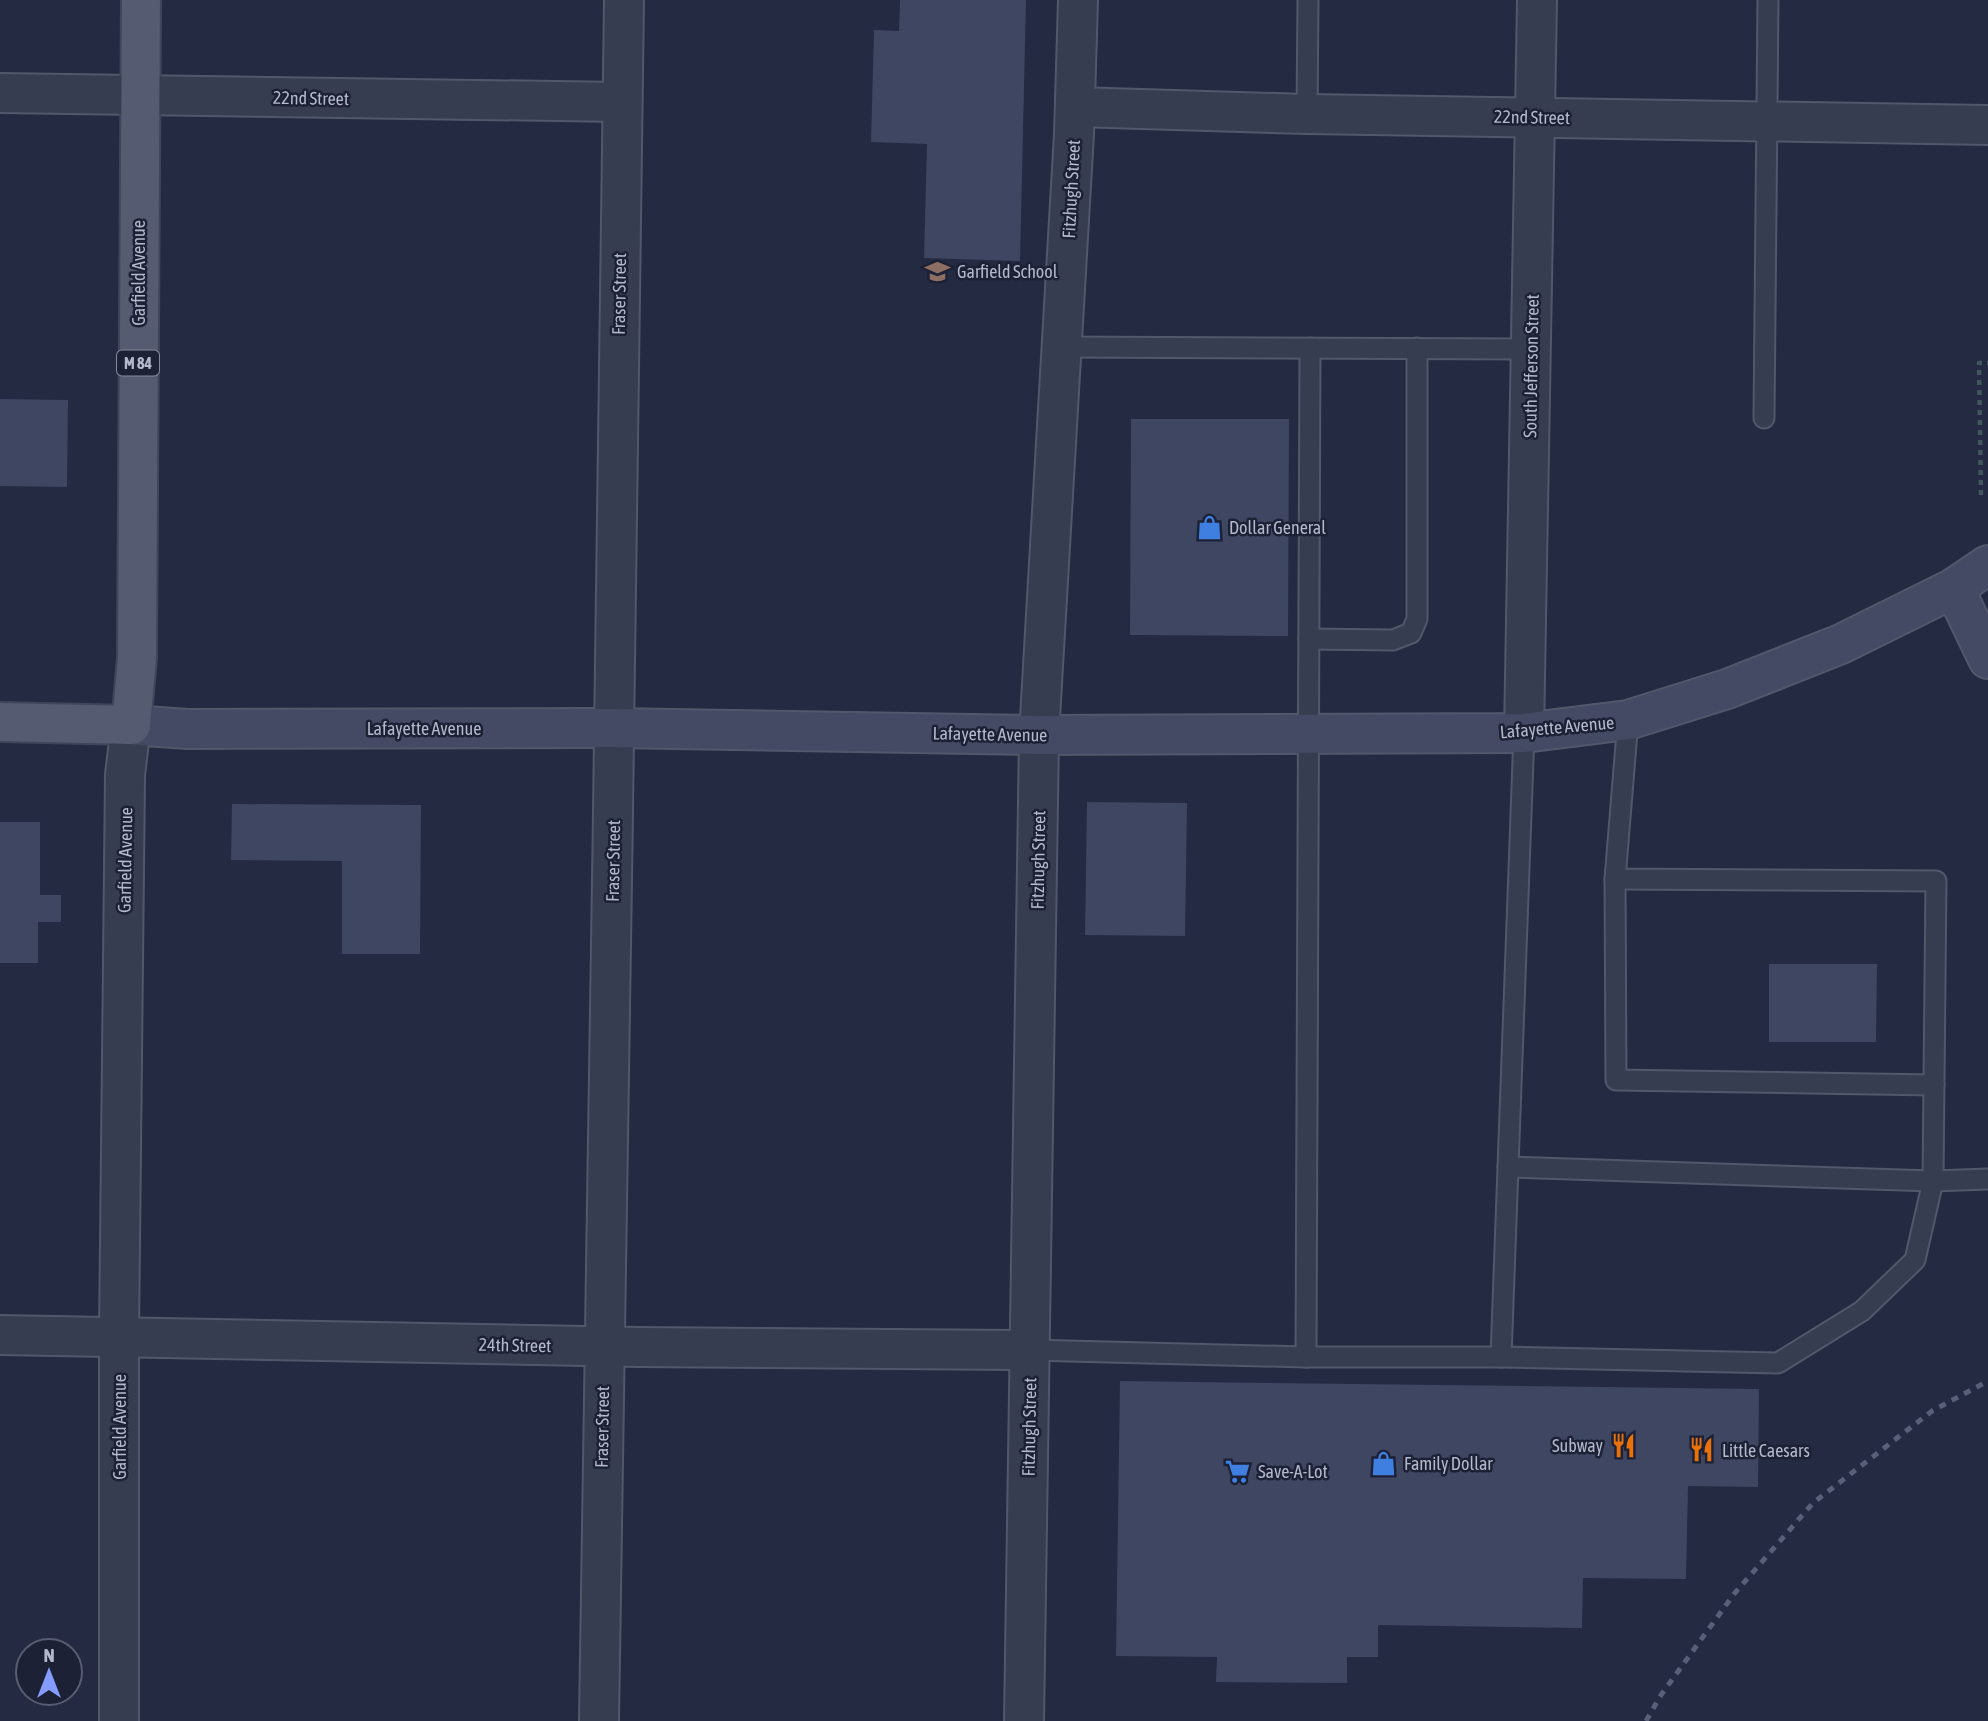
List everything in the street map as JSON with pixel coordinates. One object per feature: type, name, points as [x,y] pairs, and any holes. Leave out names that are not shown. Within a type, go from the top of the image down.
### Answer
[{"type":"main road","name":"Garfield Avenue","points":[[131,725],[137,644],[141,0]]},
{"type":"main road","name":"Lafayette Avenue","points":[[0,722],[188,729],[613,728],[1039,735],[1524,733],[1628,720],[1727,689],[1841,644],[1954,588],[1988,565]]},
{"type":"main road","points":[[1954,588],[1988,659]]},
{"type":"street","name":"Fraser Street","points":[[599,1721],[624,0]]},
{"type":"street","name":"Fitzhugh Street","points":[[1024,1721],[1039,735],[1076,107],[1078,0]]},
{"type":"street","name":"South Jefferson Street","points":[[1524,733],[1538,0]]},
{"type":"street","name":"22nd Street","points":[[0,93],[622,102]]},
{"type":"street","name":"22nd Street","points":[[1076,107],[1307,114],[1988,125]]},
{"type":"street","name":"Garfield Avenue","points":[[118,1721],[125,775],[131,725]]},
{"type":"street","name":"24th Street","points":[[0,1335],[603,1346],[1030,1350]]},
{"type":"lane","points":[[1307,114],[1308,0]]},
{"type":"lane","points":[[1764,418],[1768,0]]},
{"type":"lane","points":[[1062,347],[1532,349]]},
{"type":"lane","points":[[1306,1357],[1310,348]]},
{"type":"lane","points":[[1309,639],[1393,640],[1411,633],[1417,619],[1417,348]]},
{"type":"lane","points":[[1628,720],[1615,879],[1616,1080],[1934,1086]]},
{"type":"lane","points":[[1501,1357],[1524,733]]},
{"type":"lane","points":[[1030,1350],[1306,1357],[1501,1357],[1778,1363],[1862,1311],[1915,1260],[1933,1181],[1936,881],[1615,879]]},
{"type":"lane","points":[[1508,1167],[1933,1181],[1988,1179]]},
{"type":"path","points":[[1981,495],[1979,363],[1988,363]]},
{"type":"building","points":[[900,0],[1026,0],[1020,261],[924,258],[927,144],[871,142],[874,30],[899,31]]},
{"type":"building","points":[[0,399],[68,400],[67,487],[0,486]]},
{"type":"building","name":"Dollar General","points":[[1131,419],[1289,419],[1288,636],[1130,635]]},
{"type":"building","points":[[1087,802],[1187,803],[1185,936],[1085,935]]},
{"type":"building","points":[[232,804],[421,805],[420,954],[342,954],[342,861],[231,860]]},
{"type":"building","points":[[0,822],[40,822],[40,895],[61,895],[61,922],[38,922],[38,963],[0,963]]},
{"type":"building","points":[[1769,964],[1877,964],[1876,1042],[1769,1042]]},
{"type":"building","points":[[1120,1381],[1759,1389],[1758,1487],[1688,1486],[1686,1579],[1583,1578],[1582,1628],[1378,1625],[1378,1657],[1347,1657],[1347,1683],[1216,1682],[1217,1657],[1116,1656]]},
{"type":"railway","points":[[1646,1721],[1661,1695],[1734,1594],[1813,1503],[1932,1411],[1988,1381]]},
{"type":"place","name":"Garfield School","points":[[937,271]]},
{"type":"place","name":"Dollar General","points":[[1209,527]]},
{"type":"place","name":"Subway","points":[[1623,1445]]},
{"type":"place","name":"Little Caesars","points":[[1702,1450]]},
{"type":"place","name":"Family Dollar","points":[[1384,1463]]},
{"type":"place","name":"Save-A-Lot","points":[[1238,1471]]}]
